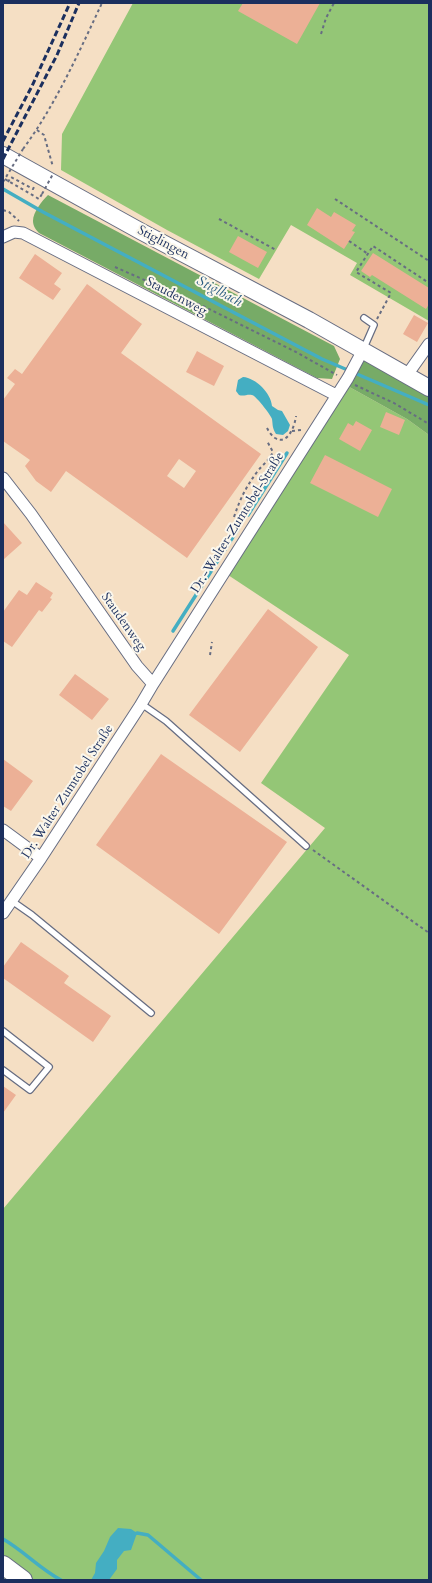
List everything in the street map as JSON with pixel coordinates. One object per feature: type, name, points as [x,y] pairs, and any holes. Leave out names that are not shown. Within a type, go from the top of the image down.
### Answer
[{"type":"main road","name":"Stiglingen","points":[[3,155],[142,232],[309,320],[429,388]]},
{"type":"main road","points":[[3,1565],[23,1580]]},
{"type":"street","points":[[3,237],[14,232],[23,233]]},
{"type":"street","name":"Staudenweg","points":[[23,233],[336,395]]},
{"type":"street","points":[[407,375],[429,344]]},
{"type":"street","points":[[347,379],[363,350]]},
{"type":"street","name":"Dr.-Walter-Zumtobel-Straße","points":[[153,684],[347,379]]},
{"type":"street","name":"Staudenweg","points":[[3,478],[31,514],[137,666],[153,684]]},
{"type":"street","name":"Dr. Walter Zumtobel Straße","points":[[3,913],[41,858],[153,684]]},
{"type":"street","points":[[3,830],[41,858]]},
{"type":"lane","points":[[363,350],[374,325],[364,318]]},
{"type":"lane","points":[[140,706],[146,707],[166,721],[306,846]]},
{"type":"lane","points":[[12,901],[151,1013]]},
{"type":"lane","points":[[3,1031],[49,1067],[30,1090],[3,1070]]},
{"type":"path","points":[[52,174],[39,199],[4,181],[22,149],[37,130],[80,51],[102,3]]},
{"type":"path","points":[[321,34],[326,18],[334,3]]},
{"type":"path","points":[[37,130],[44,135],[53,166],[53,171]]},
{"type":"path","points":[[8,182],[11,177],[28,187]]},
{"type":"path","points":[[335,199],[429,261]]},
{"type":"path","points":[[3,210],[9,212],[18,220],[23,227],[23,233]]},
{"type":"path","points":[[219,219],[276,250]]},
{"type":"path","points":[[349,241],[368,254]]},
{"type":"path","points":[[374,325],[391,294],[356,272],[373,246],[429,283]]},
{"type":"path","points":[[112,265],[201,305],[296,352],[429,424]]},
{"type":"path","points":[[267,428],[275,438],[279,440],[284,439],[292,431],[296,416]]},
{"type":"path","points":[[234,517],[242,494],[258,470],[270,459],[273,452],[267,441]]},
{"type":"path","points":[[210,655],[212,642]]},
{"type":"path","points":[[306,846],[429,933]]},
{"type":"green space","points":[[133,3],[429,3],[429,321],[350,275],[357,263],[291,225],[259,279],[167,230],[61,170],[62,134]]},
{"type":"green space","points":[[48,195],[334,346],[340,359],[332,379],[317,378],[39,233],[34,226],[33,218],[38,207]]},
{"type":"green space","points":[[363,352],[429,395],[429,435],[407,419],[344,384]]},
{"type":"green space","points":[[344,384],[407,419],[429,435],[429,1580],[3,1580],[3,1209],[325,828],[261,783],[349,655],[225,573]]},
{"type":"water","points":[[243,377],[258,383],[266,391],[272,406],[282,411],[290,425],[288,431],[283,435],[276,434],[271,417],[254,396],[239,395],[236,391],[238,380]]},
{"type":"water","points":[[118,1528],[131,1529],[137,1533],[131,1550],[124,1551],[117,1560],[117,1569],[109,1580],[91,1580],[95,1573],[96,1563],[104,1551],[110,1537]]},
{"type":"building","points":[[243,3],[320,3],[297,44],[238,11]]},
{"type":"building","points":[[317,208],[331,217],[334,212],[356,225],[352,231],[355,232],[344,249],[307,225]]},
{"type":"building","points":[[238,236],[267,252],[258,268],[229,252]]},
{"type":"building","points":[[373,253],[429,288],[429,304],[426,309],[372,275],[370,277],[361,271]]},
{"type":"building","points":[[35,254],[62,273],[54,284],[61,289],[53,300],[19,278]]},
{"type":"building","points":[[87,284],[142,324],[121,353],[261,454],[187,558],[66,471],[51,492],[36,481],[25,466],[30,460],[3,441],[3,400],[15,384],[7,378],[15,369],[22,374]],"holes":[[[179,459],[196,471],[184,488],[167,476]]]},
{"type":"building","points":[[414,315],[428,323],[417,342],[403,334]]},
{"type":"building","points":[[197,351],[224,366],[214,386],[186,372]]},
{"type":"building","points":[[386,412],[405,420],[399,435],[380,427]]},
{"type":"building","points":[[356,421],[372,430],[360,451],[339,439],[348,423],[353,426]]},
{"type":"building","points":[[325,455],[392,489],[378,517],[310,483]]},
{"type":"building","points":[[3,522],[22,543],[3,560]]},
{"type":"building","points":[[36,582],[53,593],[50,598],[52,599],[42,612],[39,610],[12,647],[3,641],[3,612],[19,590],[27,595]]},
{"type":"building","points":[[268,609],[318,647],[240,752],[189,715]]},
{"type":"building","points":[[75,674],[109,699],[92,720],[59,695]]},
{"type":"building","points":[[161,754],[287,842],[219,934],[96,845]]},
{"type":"building","points":[[3,759],[33,781],[11,811],[3,806]]},
{"type":"building","points":[[21,942],[69,976],[64,983],[111,1016],[93,1042],[3,978],[3,967]]},
{"type":"building","points":[[3,1086],[16,1095],[3,1113]]},
{"type":"waterway","name":"Stiglbach","points":[[3,189],[43,212],[322,359],[429,405]]},
{"type":"waterway","points":[[248,515],[287,453]]},
{"type":"waterway","points":[[173,631],[238,529]]},
{"type":"waterway","points":[[133,1535],[137,1533],[148,1535],[201,1580]]},
{"type":"waterway","points":[[3,1539],[53,1576],[61,1580]]},
{"type":"railway","points":[[3,141],[32,86],[70,3]]},
{"type":"railway","points":[[3,159],[57,55],[79,3]]}]
